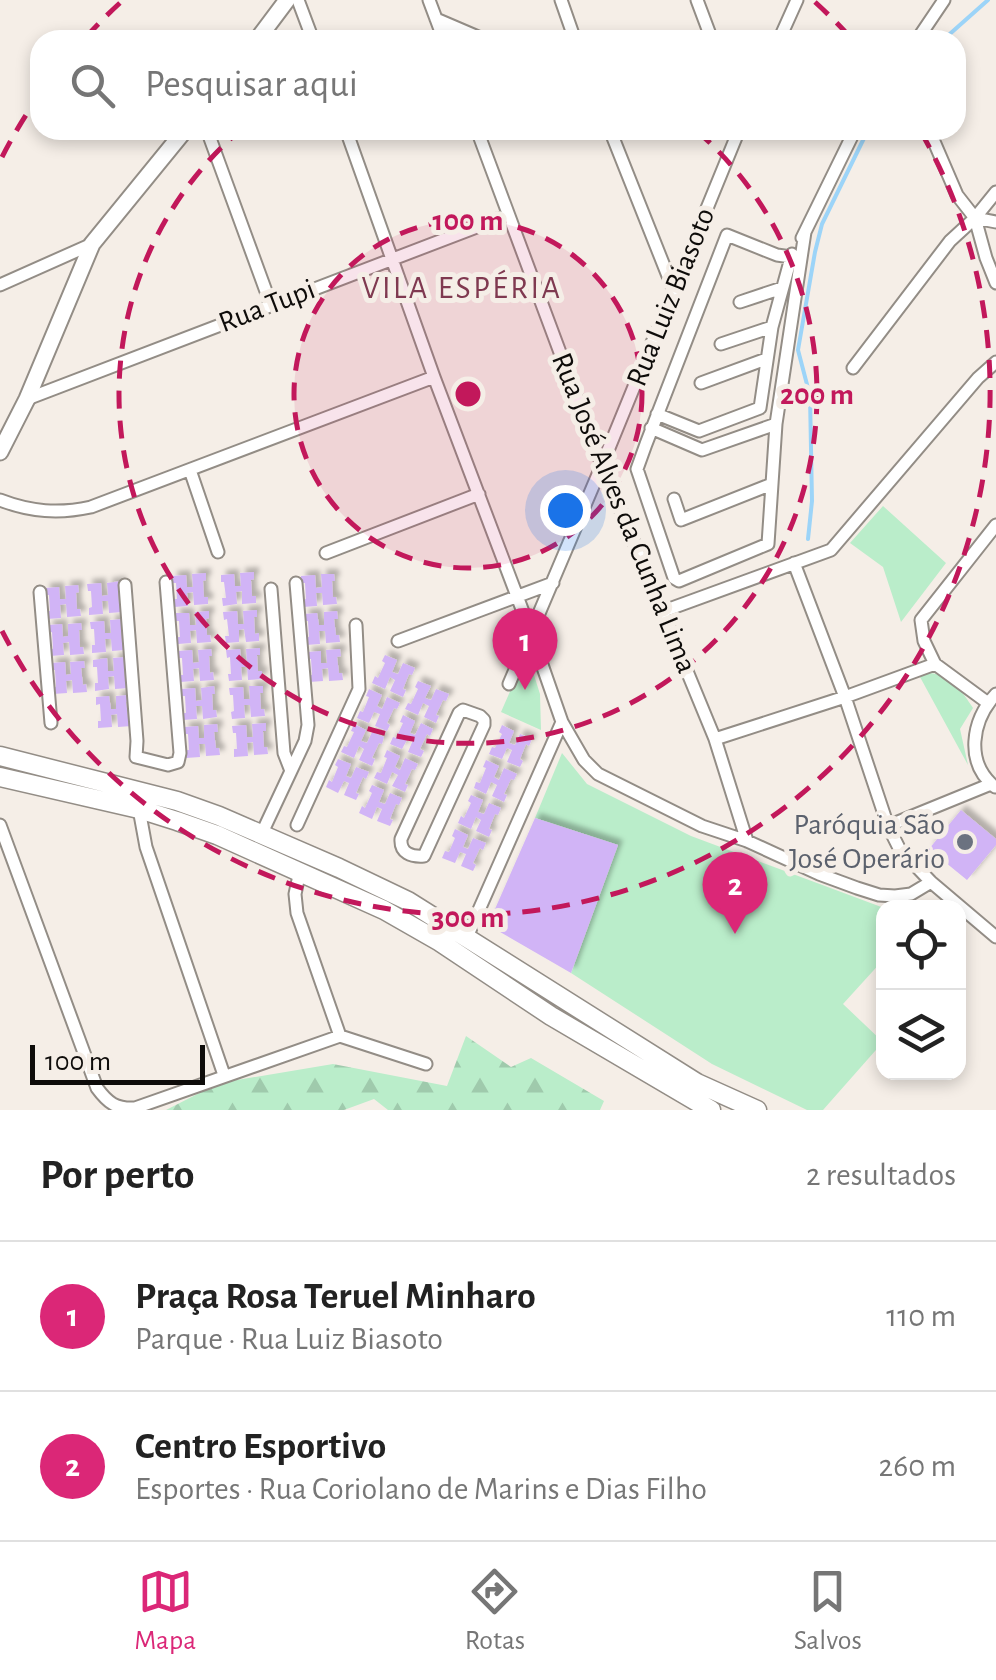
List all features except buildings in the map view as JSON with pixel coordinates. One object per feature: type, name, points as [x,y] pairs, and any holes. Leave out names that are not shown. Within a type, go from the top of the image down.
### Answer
[{"type":"main road","points":[[264,30],[287,0]]},
{"type":"main road","points":[[0,452],[27,399],[92,244],[177,140]]},
{"type":"main road","points":[[2,757],[177,800],[339,868],[400,897],[467,936],[697,1083],[757,1110]]},
{"type":"main road","points":[[0,777],[139,810],[217,835],[384,910],[551,1016],[711,1110]]},
{"type":"main road","points":[[551,1016],[581,1024],[590,1016]]},
{"type":"street","points":[[298,0],[309,30]]},
{"type":"street","points":[[429,0],[440,30]]},
{"type":"street","points":[[560,0],[571,30]]},
{"type":"street","points":[[697,0],[708,30]]},
{"type":"street","points":[[784,30],[797,0]]},
{"type":"street","points":[[923,30],[944,1]]},
{"type":"street","points":[[436,19],[462,30]]},
{"type":"street","points":[[211,140],[272,304]]},
{"type":"street","points":[[350,140],[562,722],[584,760],[598,774],[702,826],[747,841],[819,874],[879,895],[910,894],[931,882]]},
{"type":"street","name":"Rua José Alves da Cunha Lima","points":[[480,140],[602,465],[715,739],[747,841]]},
{"type":"street","points":[[614,140],[674,292]]},
{"type":"street","name":"Rua Luiz Biasoto","points":[[509,684],[735,140]]},
{"type":"street","points":[[760,408],[772,327],[790,258],[850,140]]},
{"type":"street","points":[[933,140],[957,195],[975,218],[996,283]]},
{"type":"street","points":[[853,368],[950,241],[996,192]]},
{"type":"street","name":"Rua Tupi","points":[[27,399],[508,216]]},
{"type":"street","points":[[975,218],[996,222]]},
{"type":"street","points":[[790,258],[727,235],[651,428],[637,469],[674,578],[679,581],[768,544],[776,424],[806,232]]},
{"type":"street","points":[[0,285],[92,244]]},
{"type":"street","points":[[740,302],[782,288]]},
{"type":"street","points":[[720,344],[772,327]]},
{"type":"street","points":[[701,383],[766,359]]},
{"type":"street","points":[[661,612],[832,550],[978,378],[996,362]]},
{"type":"street","points":[[0,500],[37,510],[91,507],[434,377]]},
{"type":"street","points":[[760,408],[776,424]]},
{"type":"street","points":[[657,414],[699,432],[760,408]]},
{"type":"street","points":[[651,428],[702,450],[776,424]]},
{"type":"street","points":[[190,470],[218,552]]},
{"type":"street","points":[[674,499],[681,520],[772,484]]},
{"type":"street","points":[[326,554],[479,494]]},
{"type":"street","points":[[888,826],[993,786],[978,766],[975,748],[978,723],[992,699],[935,664],[924,642],[921,620],[996,525]]},
{"type":"street","points":[[794,563],[899,848],[931,882],[996,937]]},
{"type":"street","points":[[125,585],[136,757],[168,765],[178,762],[180,753],[166,582]]},
{"type":"street","points":[[262,835],[305,740],[308,725],[296,583]]},
{"type":"street","points":[[398,642],[552,583]]},
{"type":"street","points":[[271,589],[284,753],[290,771]]},
{"type":"street","points":[[40,592],[51,722]]},
{"type":"street","points":[[297,825],[358,688],[356,626]]},
{"type":"street","points":[[715,739],[935,664]]},
{"type":"street","points":[[468,711],[480,716],[484,725],[424,856],[404,852],[401,839],[460,713],[468,711]]},
{"type":"street","points":[[467,936],[562,722]]},
{"type":"street","points":[[139,810],[146,847],[224,1075]]},
{"type":"street","points":[[0,825],[97,1088],[106,1101],[120,1108],[135,1108],[340,1036],[426,1064]]},
{"type":"street","points":[[300,871],[295,894],[297,914],[340,1036]]},
{"type":"green space","points":[[883,506],[946,563],[901,622],[883,567],[850,543]]},
{"type":"green space","points":[[527,653],[540,694],[541,730],[501,712]]},
{"type":"green space","points":[[928,673],[949,680],[973,708],[960,729],[968,765],[920,677]]},
{"type":"green space","points":[[562,753],[587,784],[691,836],[876,905],[876,968],[843,1004],[876,1035],[876,1050],[823,1110],[807,1110],[712,1064],[571,973],[618,845],[535,818]]},
{"type":"green space","points":[[466,1036],[511,1067],[531,1058],[604,1101],[600,1110],[388,1110],[374,1099],[344,1110],[166,1110],[219,1083],[333,1064],[447,1086]]},
{"type":"waterway","points":[[954,30],[988,0]]},
{"type":"waterway","points":[[808,539],[812,501],[810,396],[798,350],[822,224],[863,140]]},
{"type":"place","name":"Praça Rosa Teruel Minharo","points":[[525,690]]},
{"type":"place","name":"Paróquia São José Operário","points":[[965,842]]},
{"type":"place","name":"Centro Esportivo","points":[[735,934]]},
{"type":"district","name":"VILA ESPÉRIA","points":[[462,288]]}]
